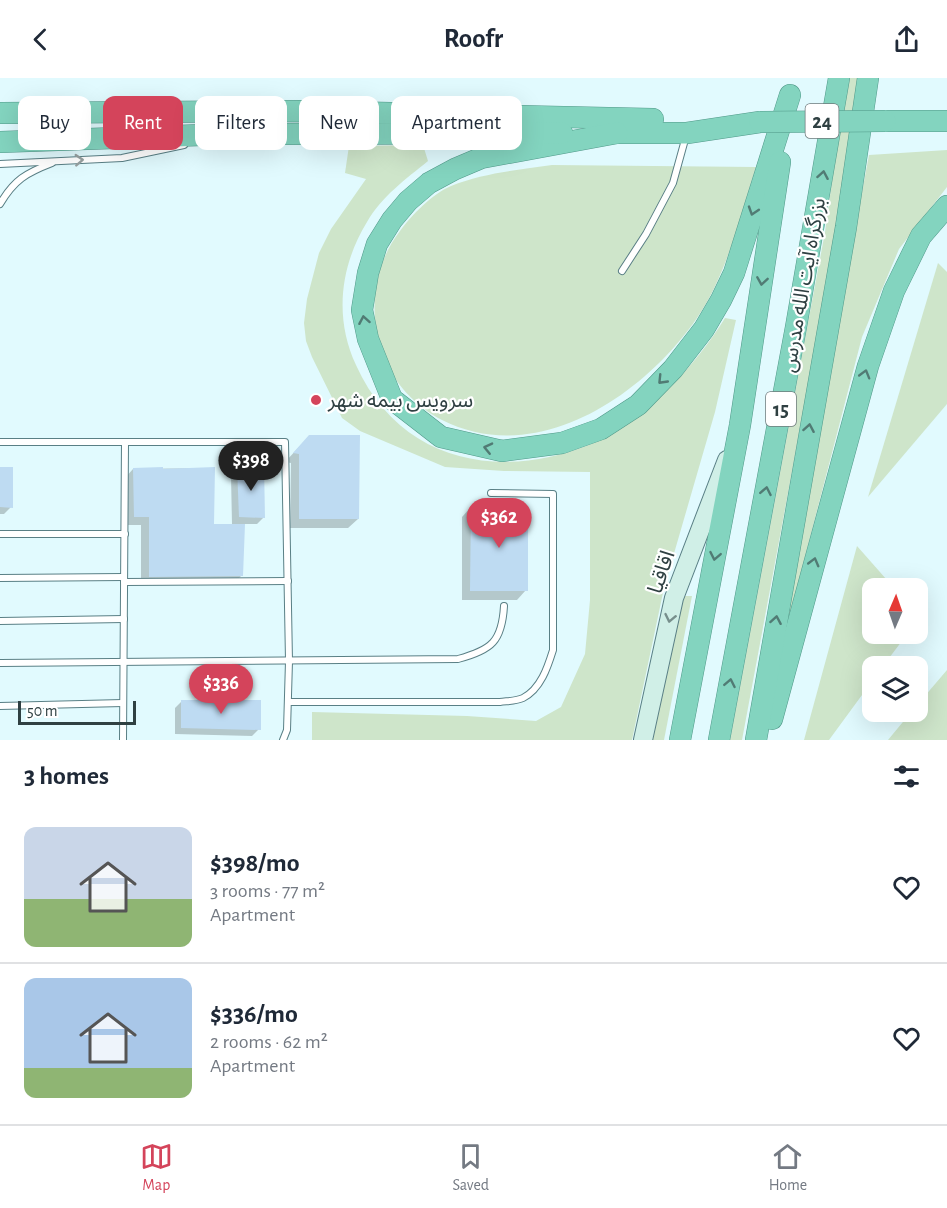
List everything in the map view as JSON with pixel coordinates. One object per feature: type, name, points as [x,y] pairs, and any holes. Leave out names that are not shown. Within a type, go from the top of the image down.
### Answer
[{"type":"highway","name":"بزرگراه آیت الله مدرس","points":[[719,740],[796,327],[839,78]]},
{"type":"highway","points":[[756,740],[846,227],[868,78]]},
{"type":"highway","name":"بزرگراه آیت الله مدرس","points":[[680,740],[740,425],[791,86]]},
{"type":"highway","points":[[617,133],[480,158],[455,168],[429,183],[408,201],[392,220],[377,244],[368,273],[362,310],[368,339],[392,399],[441,437],[502,451],[562,443],[601,429],[638,405],[673,369],[704,329],[734,273],[791,86]]},
{"type":"highway","name":"24","points":[[0,113],[304,111],[760,122],[947,121]]},
{"type":"highway","points":[[287,134],[687,133],[760,122]]},
{"type":"highway","points":[[0,142],[195,135]]},
{"type":"highway","points":[[766,740],[868,366],[894,291],[912,254],[921,236],[947,206]]},
{"type":"main road","name":"اقاقیا","points":[[643,740],[674,598],[740,425]]},
{"type":"lane","points":[[622,271],[646,234],[673,183],[687,133]]},
{"type":"lane","points":[[0,164],[122,158],[195,142]]},
{"type":"lane","points":[[0,204],[19,178],[57,161]]},
{"type":"lane","points":[[0,442],[285,442],[289,661],[287,730],[283,740]]},
{"type":"lane","points":[[123,740],[125,442]]},
{"type":"lane","points":[[288,702],[500,702],[524,698],[539,683],[548,668],[553,650],[553,494],[491,493]]},
{"type":"lane","points":[[0,534],[125,534]]},
{"type":"lane","points":[[0,578],[288,581]]},
{"type":"lane","points":[[0,663],[458,659],[472,656],[489,647],[497,639],[503,627],[504,606]]},
{"type":"lane","points":[[0,621],[124,619]]},
{"type":"lane","points":[[0,706],[123,703]]},
{"type":"green space","points":[[846,78],[860,78],[826,289],[742,740],[730,740],[825,232]]},
{"type":"green space","points":[[391,145],[391,150],[425,150],[428,161],[379,204],[358,239],[351,256],[343,292],[345,329],[356,365],[375,398],[398,423],[425,442],[455,455],[487,461],[521,461],[556,455],[591,444],[630,422],[667,391],[684,373],[725,318],[736,320],[715,412],[664,588],[632,740],[312,740],[312,712],[467,716],[536,721],[561,707],[585,654],[590,600],[590,472],[504,471],[445,467],[360,431],[342,418],[312,357],[306,341],[304,323],[307,299],[319,253],[331,229],[366,179],[345,173],[348,150],[379,150],[379,146]]},
{"type":"green space","points":[[947,150],[947,187],[899,249],[862,337],[784,638],[778,637],[869,155]]},
{"type":"green space","points":[[552,165],[756,167],[732,245],[717,283],[697,318],[648,374],[618,397],[585,416],[550,429],[514,435],[478,433],[442,420],[424,409],[392,375],[382,355],[375,319],[375,292],[381,266],[392,242],[410,218],[444,190],[488,175]]},
{"type":"green space","points":[[938,263],[947,272],[947,404],[868,497]]},
{"type":"green space","points":[[857,546],[885,578],[862,578],[862,644],[900,644],[891,656],[862,656],[862,695],[829,740],[804,740]]},
{"type":"green space","points":[[683,596],[692,596],[664,740],[652,740]]},
{"type":"green space","points":[[947,670],[947,740],[888,740],[903,722],[928,722],[928,692]]},
{"type":"building","points":[[309,435],[360,435],[359,519],[299,519],[299,454],[293,453]]},
{"type":"building","points":[[264,466],[265,518],[239,517],[237,467]]},
{"type":"building","points":[[0,467],[13,467],[13,508],[0,507]]},
{"type":"building","points":[[163,467],[163,469],[215,467],[214,524],[245,524],[243,576],[149,577],[149,517],[134,517],[133,468]]},
{"type":"building","points":[[471,506],[528,506],[528,591],[470,591]]},
{"type":"building","points":[[181,700],[261,700],[261,730],[181,728]]},
{"type":"place","name":"سرویس بیمه شهر","points":[[316,400]]}]
